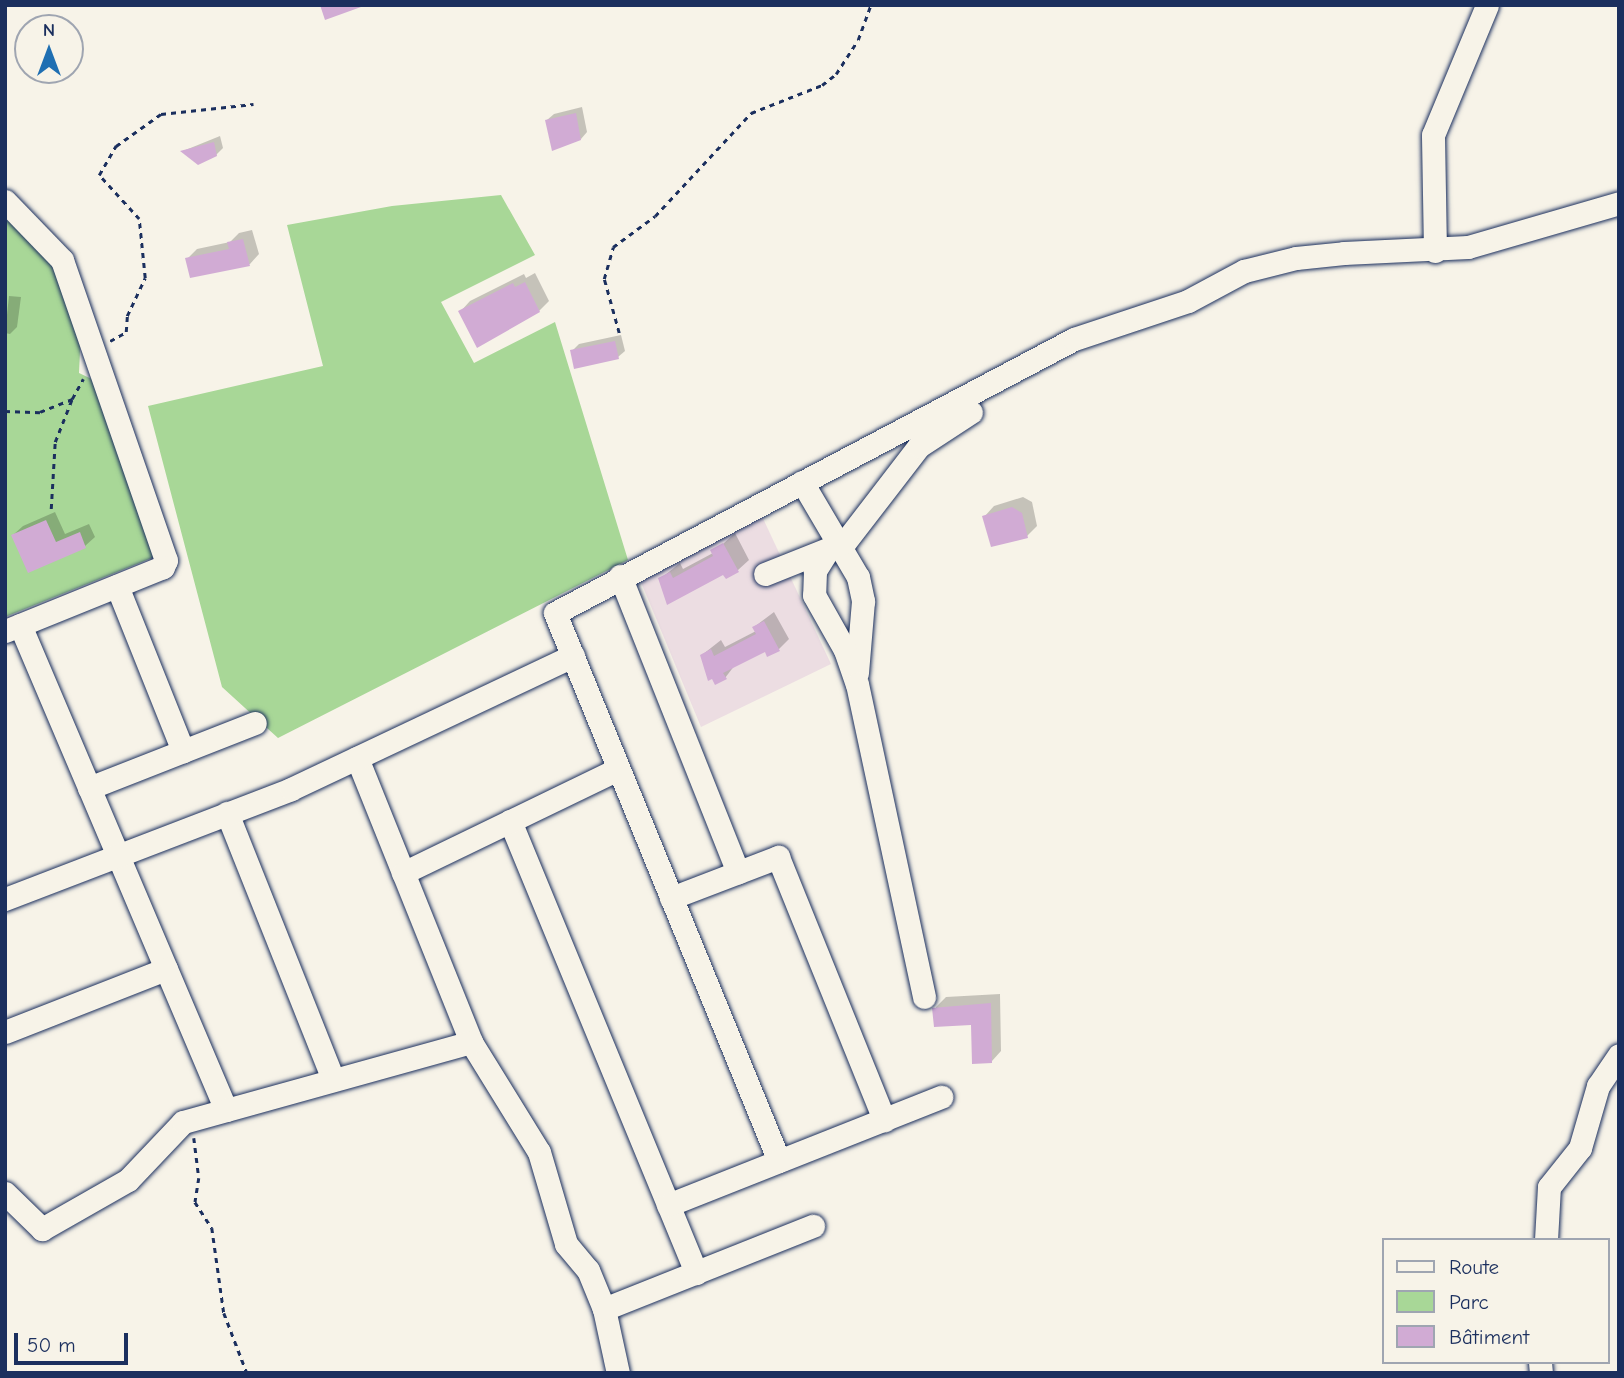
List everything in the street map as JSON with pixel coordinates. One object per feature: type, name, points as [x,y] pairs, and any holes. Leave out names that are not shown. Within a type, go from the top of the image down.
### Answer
[{"type":"street","points":[[1435,251],[1433,135],[1487,5]]},
{"type":"street","points":[[5,201],[62,260],[166,560],[163,567],[13,628],[89,789],[226,1110]]},
{"type":"street","points":[[779,1161],[555,613],[620,576],[1014,374],[1074,339],[1188,301],[1244,271],[1296,258],[1468,247],[1619,203]]},
{"type":"street","points":[[924,997],[889,852],[856,684],[845,650],[814,595],[816,571],[833,548],[858,527],[919,446],[985,404],[1014,374]]},
{"type":"street","points":[[802,482],[833,548],[858,577],[863,601],[856,684]]},
{"type":"street","points":[[765,574],[833,548]]},
{"type":"street","points":[[620,576],[738,872]]},
{"type":"street","points":[[117,586],[183,751]]},
{"type":"street","points":[[5,898],[227,813],[357,758],[573,656]]},
{"type":"street","points":[[89,789],[255,723]]},
{"type":"street","points":[[357,758],[471,1042],[539,1152],[566,1244],[588,1270],[604,1309],[618,1373]]},
{"type":"street","points":[[403,873],[618,769]]},
{"type":"street","points":[[227,813],[333,1080]]},
{"type":"street","points":[[510,821],[696,1273]]},
{"type":"street","points":[[671,898],[778,857],[884,1120]]},
{"type":"street","points":[[5,1032],[166,969]]},
{"type":"street","points":[[5,1193],[42,1229],[128,1180],[183,1122],[471,1042]]},
{"type":"street","points":[[1546,1238],[1549,1188],[1580,1148],[1598,1086],[1619,1055]]},
{"type":"street","points":[[668,1205],[941,1097]]},
{"type":"street","points":[[604,1309],[813,1226]]},
{"type":"path","points":[[619,332],[604,279],[613,247],[655,216],[751,113],[822,85],[836,74],[858,40],[871,5]]},
{"type":"path","points":[[95,350],[126,332],[127,316],[145,278],[139,219],[99,175],[114,157],[116,146],[161,114],[253,104]]},
{"type":"path","points":[[51,509],[55,442],[84,376]]},
{"type":"path","points":[[5,409],[40,412],[72,399]]},
{"type":"path","points":[[192,1126],[200,1178],[195,1202],[212,1228],[225,1313],[247,1373]]},
{"type":"shaded area","points":[[760,512],[831,664],[701,727],[638,575]]},
{"type":"green space","points":[[501,195],[535,255],[441,302],[474,363],[555,322],[628,560],[278,738],[222,687],[148,406],[323,366],[287,225],[392,206]]},
{"type":"green space","points":[[5,212],[60,268],[81,329],[79,373],[98,382],[157,556],[5,617]]},
{"type":"building","points":[[320,5],[360,5],[361,7],[325,20]]},
{"type":"building","points":[[576,113],[581,140],[552,151],[545,120]]},
{"type":"building","points":[[214,142],[217,156],[198,165],[180,151]]},
{"type":"building","points":[[243,239],[250,266],[190,278],[185,258],[229,249],[227,242]]},
{"type":"building","points":[[525,282],[540,312],[477,348],[458,311],[513,283],[515,287]]},
{"type":"building","points":[[615,341],[619,359],[574,369],[570,350]]},
{"type":"building","points":[[1012,507],[1022,513],[1028,538],[991,547],[982,516]]},
{"type":"building","points":[[46,520],[56,542],[80,532],[86,548],[28,573],[11,535]]},
{"type":"building","points":[[723,543],[739,572],[726,579],[723,575],[667,605],[658,578],[670,572],[673,578],[713,556],[710,550]]},
{"type":"building","points":[[764,621],[780,651],[767,657],[765,652],[723,673],[727,679],[715,685],[712,679],[708,681],[700,655],[711,649],[714,656],[756,634],[752,627]]},
{"type":"building","points":[[991,1003],[992,1063],[972,1064],[971,1025],[934,1027],[932,1008]]}]
